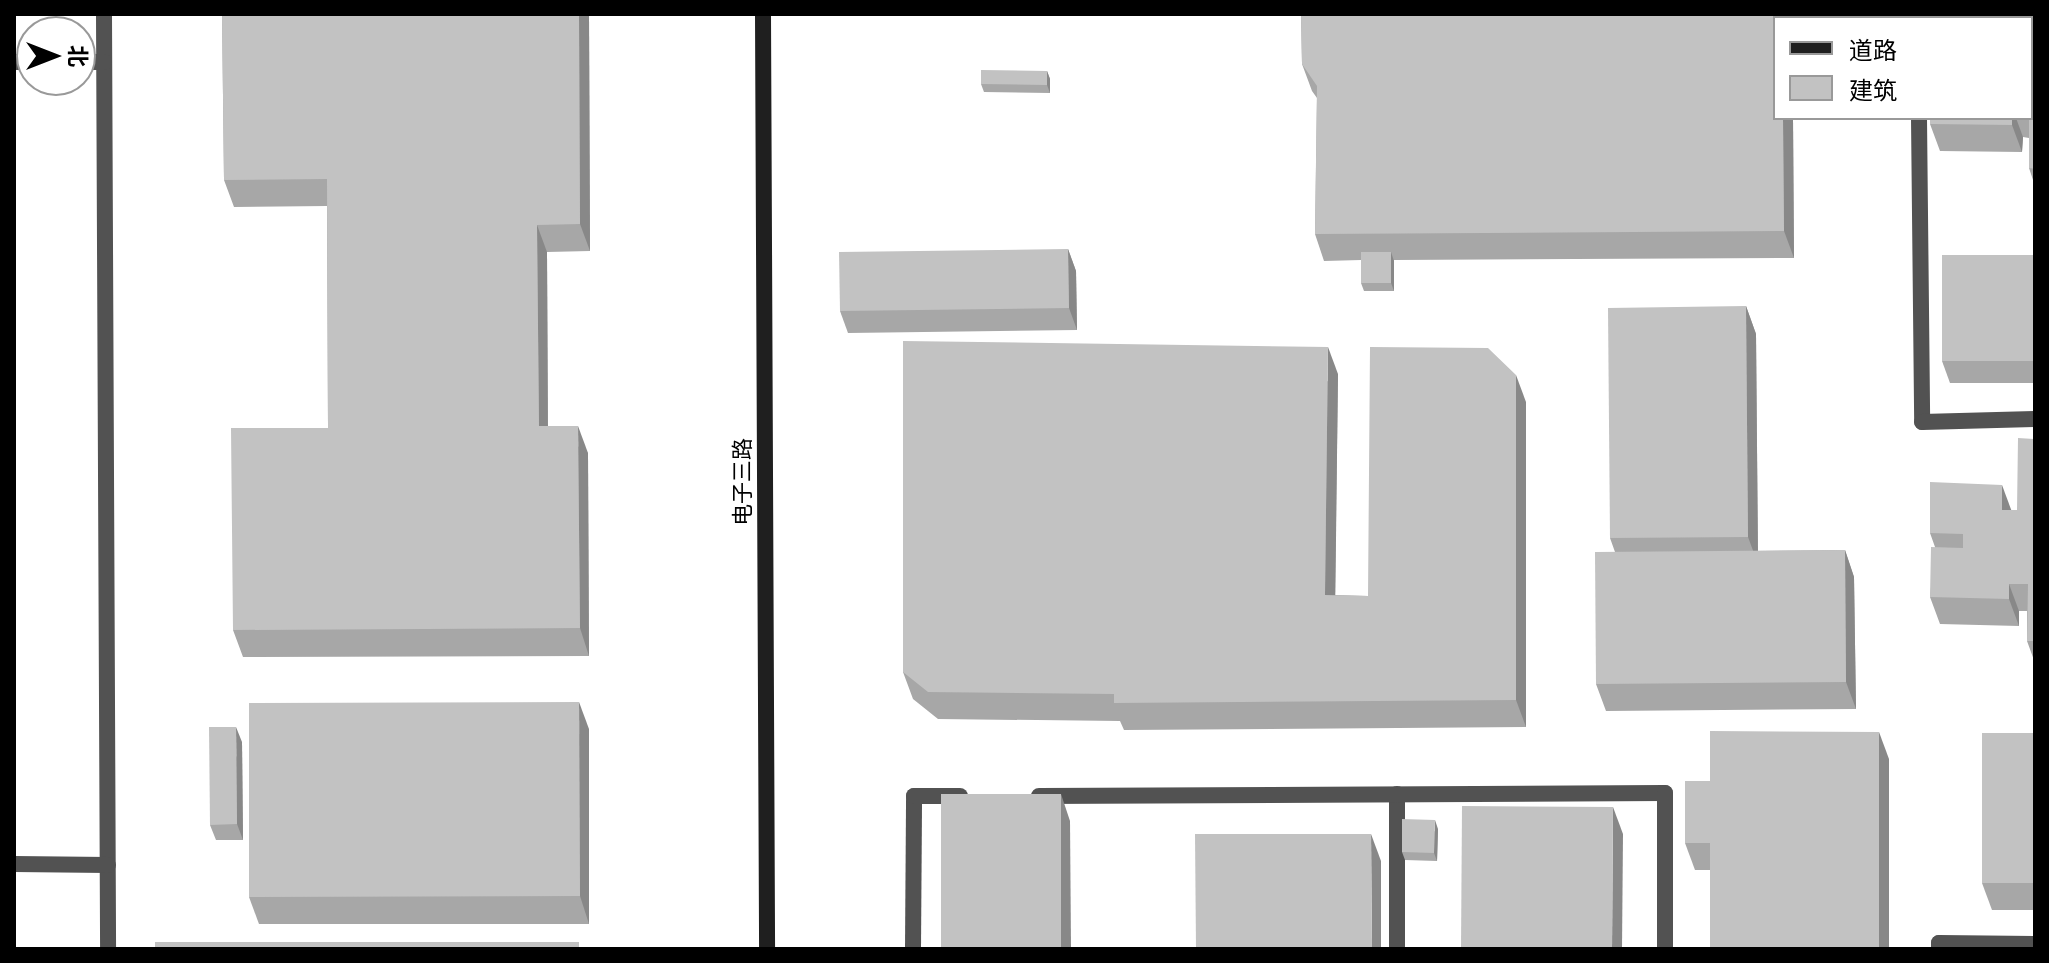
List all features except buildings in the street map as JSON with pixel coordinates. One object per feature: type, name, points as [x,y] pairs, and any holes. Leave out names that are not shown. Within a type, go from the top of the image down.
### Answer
[{"type":"street","points":[[104,14],[108,949]]},
{"type":"street","name":"电子三路","points":[[763,14],[767,949]]},
{"type":"street","points":[[96,62],[104,62]]},
{"type":"street","points":[[1919,120],[1922,422],[2035,419]]},
{"type":"street","points":[[1023,796],[1665,793],[1665,949]]},
{"type":"street","points":[[1397,794],[1397,949]]},
{"type":"street","points":[[913,949],[914,796],[976,796]]},
{"type":"street","points":[[14,864],[108,865]]},
{"type":"street","points":[[1939,949],[1939,943],[2035,944]]}]
